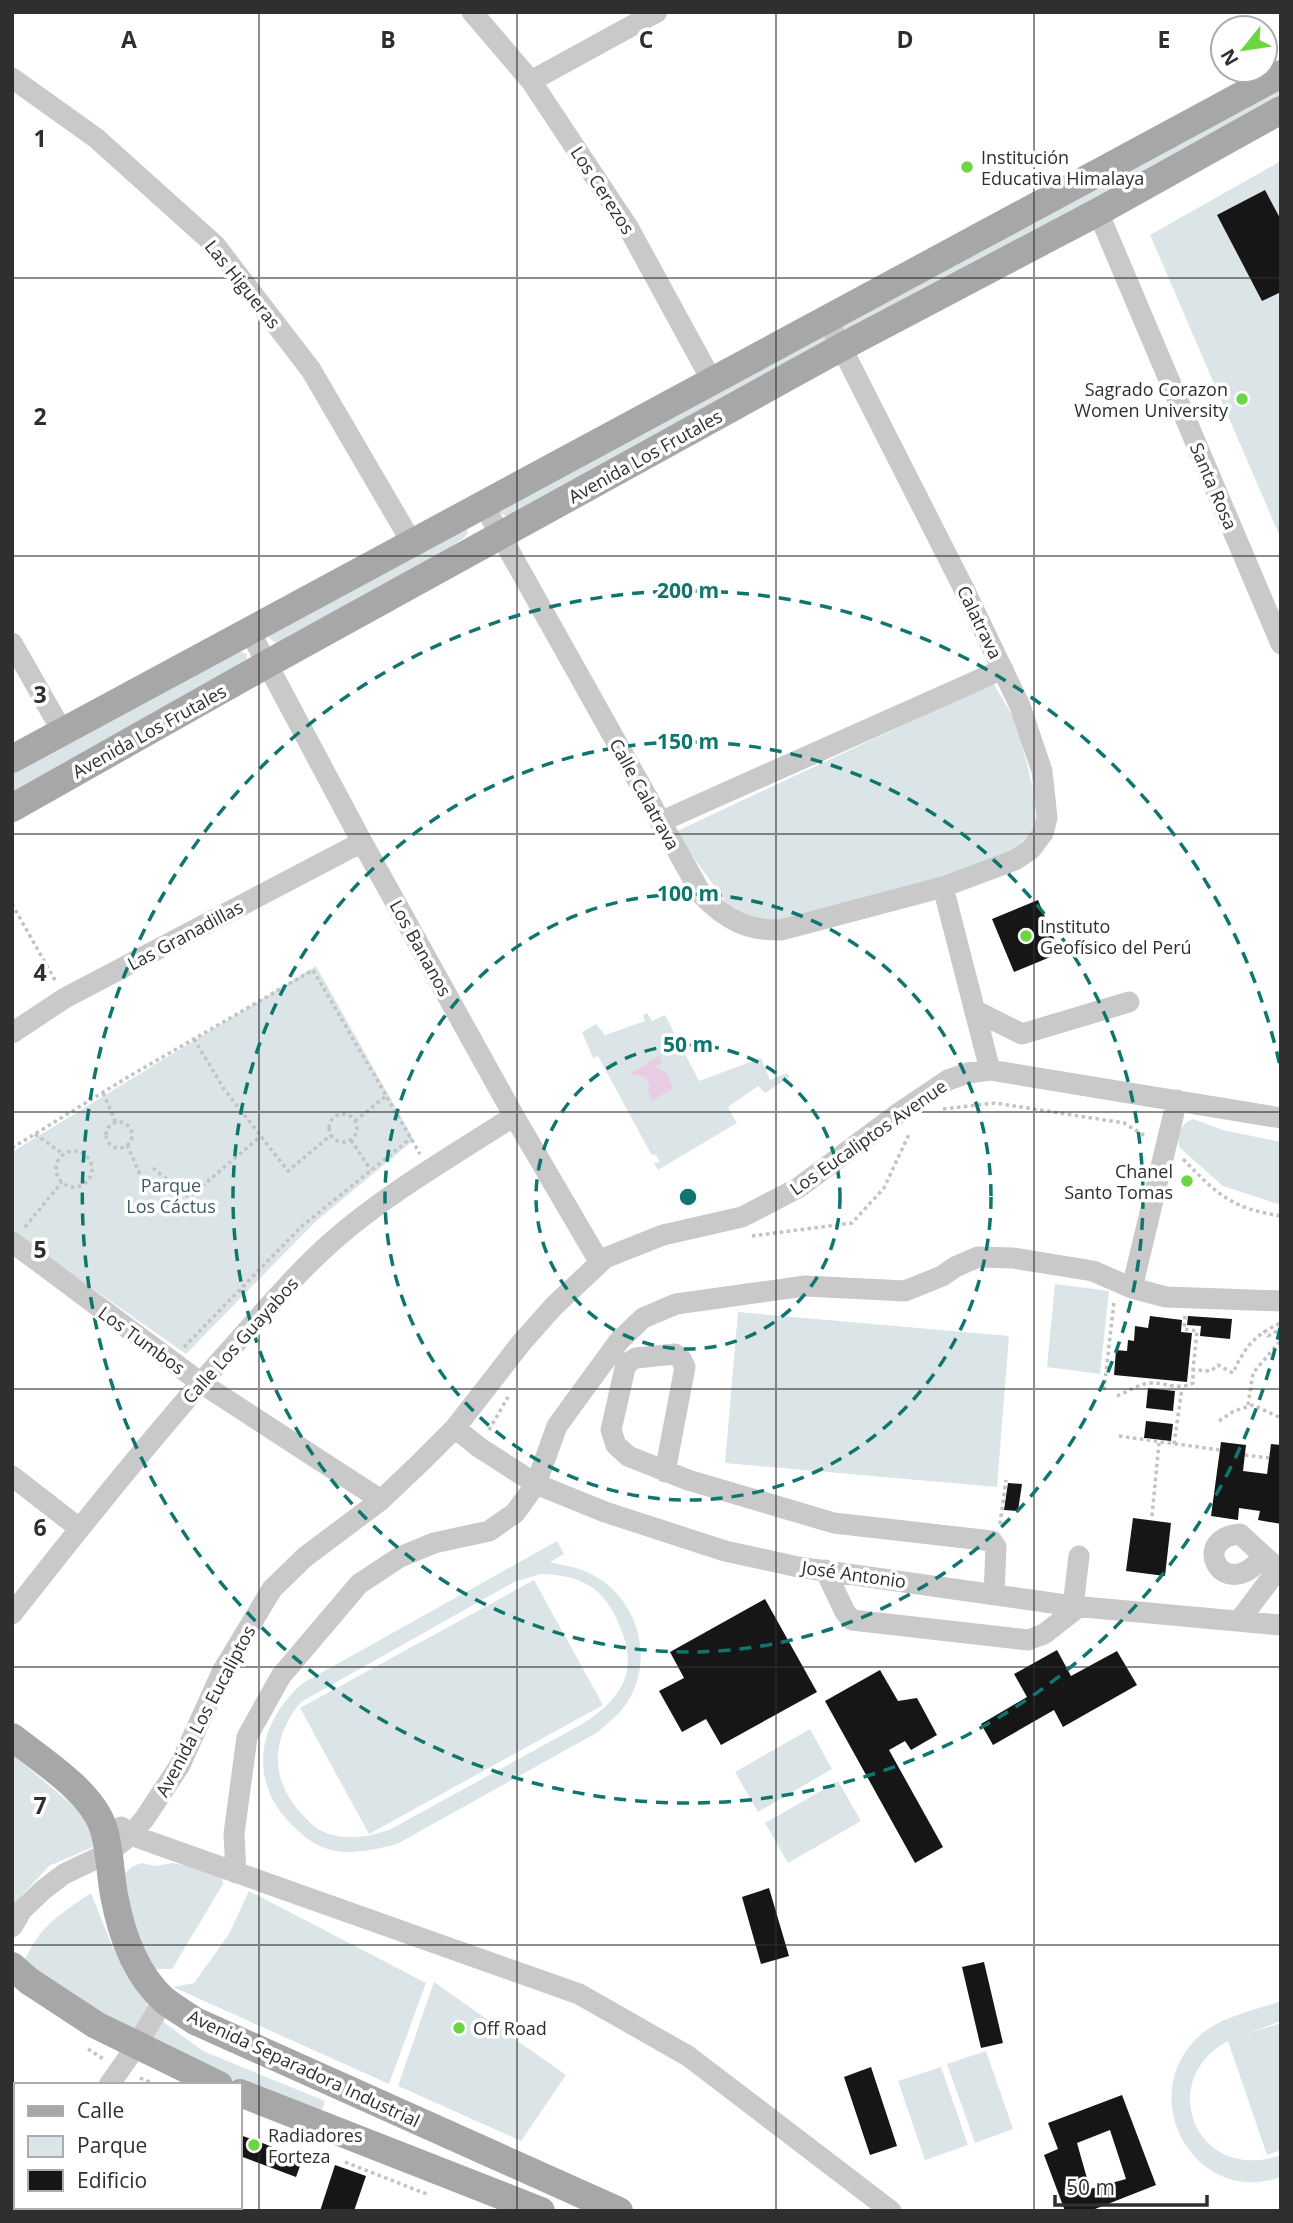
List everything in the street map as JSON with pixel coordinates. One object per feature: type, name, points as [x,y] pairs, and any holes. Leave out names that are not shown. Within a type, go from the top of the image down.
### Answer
[{"type":"main road","name":"Avenida Los Frutales","points":[[12,759],[1281,74]]},
{"type":"main road","name":"Avenida Los Frutales","points":[[12,808],[840,348],[1098,212],[1281,110]]},
{"type":"main road","name":"Avenida Separadora Industrial","points":[[12,1737],[75,1788],[90,1804],[103,1826],[114,1898],[132,1957],[145,1978],[164,1999],[207,2027],[620,2211]]},
{"type":"main road","points":[[12,1966],[29,1981],[96,2025],[215,2083]]},
{"type":"main road","points":[[242,2094],[541,2211]]},
{"type":"main road","points":[[381,2148],[405,2175],[489,2211]]},
{"type":"street","name":"Los Cerezos","points":[[472,12],[531,81],[628,227],[712,381]]},
{"type":"street","points":[[531,81],[657,12]]},
{"type":"street","name":"Las Higueras","points":[[12,78],[96,138],[215,245],[311,370],[412,542]]},
{"type":"street","name":"Santa Rosa","points":[[1098,212],[1281,644]]},
{"type":"street","name":"Calatrava","points":[[827,319],[1003,668],[1020,706],[1042,771],[1047,818],[1043,833],[1030,850],[1015,860],[943,887]]},
{"type":"street","name":"Calle Calatrava","points":[[483,504],[702,895],[719,912],[736,922],[757,929],[781,930],[943,887]]},
{"type":"street","name":"Los Bananos","points":[[249,630],[362,842],[514,1116],[600,1263]]},
{"type":"street","points":[[12,643],[62,731]]},
{"type":"street","points":[[660,822],[1003,668]]},
{"type":"street","name":"Las Granadillas","points":[[12,1033],[65,998],[362,842]]},
{"type":"street","points":[[943,887],[990,1070]]},
{"type":"street","points":[[975,1011],[1022,1034],[1129,1002]]},
{"type":"street","name":"Los Eucaliptos Avenue","points":[[455,1428],[522,1342],[554,1306],[605,1258],[663,1235],[742,1217],[798,1188],[948,1080],[968,1073],[990,1070],[1281,1118]]},
{"type":"street","points":[[1128,1296],[1177,1100]]},
{"type":"street","name":"Calle Los Guayabos","points":[[12,1614],[79,1528],[282,1291],[334,1240],[386,1200],[514,1116]]},
{"type":"street","name":"Los Tumbos","points":[[15,1239],[201,1383],[381,1500]]},
{"type":"street","points":[[236,1873],[234,1833],[247,1737],[281,1676],[359,1584],[400,1557],[434,1543],[489,1531],[515,1513],[536,1484],[557,1426],[618,1341],[643,1318],[676,1304],[805,1286],[905,1291],[978,1257],[1013,1258],[1093,1271],[1128,1296],[1281,1301]]},
{"type":"street","points":[[665,1472],[685,1367],[675,1354],[636,1358],[625,1368],[611,1430],[616,1445],[628,1456],[665,1472],[834,1523],[992,1541],[996,1547],[994,1594]]},
{"type":"street","name":"José Antonio","points":[[455,1428],[480,1448],[536,1484],[604,1512],[725,1551],[825,1570],[1077,1606],[1281,1625]]},
{"type":"street","name":"Avenida Los Eucaliptos","points":[[12,1927],[22,1910],[43,1889],[64,1874],[108,1853],[131,1835],[163,1793],[180,1765],[222,1672],[272,1589],[305,1557],[381,1500],[455,1428]]},
{"type":"street","points":[[12,1476],[79,1528]]},
{"type":"street","points":[[1239,1621],[1279,1567],[1240,1534],[1217,1541],[1215,1559],[1219,1568],[1228,1574],[1238,1575],[1255,1564]]},
{"type":"street","points":[[825,1570],[845,1612],[852,1620],[1028,1640],[1044,1634],[1077,1606],[1079,1556]]},
{"type":"street","points":[[90,1804],[131,1835],[579,1994],[688,2056],[891,2211]]},
{"type":"street","points":[[110,2083],[138,2045],[164,1999]]},
{"type":"path","points":[[12,904],[65,998]]},
{"type":"path","points":[[12,1148],[313,970],[430,1170]]},
{"type":"path","points":[[194,1038],[224,1089],[288,1171],[331,1135]]},
{"type":"path","points":[[103,1092],[116,1123]]},
{"type":"path","points":[[355,1121],[386,1095]]},
{"type":"path","points":[[941,1109],[995,1103],[1124,1123],[1182,1157],[1216,1193],[1252,1211],[1281,1216]]},
{"type":"path","points":[[349,1115],[355,1121],[356,1134],[351,1140],[342,1142],[331,1135],[330,1127],[336,1116],[349,1115]]},
{"type":"path","points":[[748,1237],[852,1223],[884,1188],[914,1122]]},
{"type":"path","points":[[116,1123],[124,1124],[130,1129],[131,1138],[127,1145],[114,1147],[108,1142],[107,1130],[116,1123]]},
{"type":"path","points":[[35,1134],[63,1154]]},
{"type":"path","points":[[153,1168],[188,1197],[261,1136]]},
{"type":"path","points":[[178,1353],[301,1227],[411,1138]]},
{"type":"path","points":[[351,1140],[371,1170]]},
{"type":"path","points":[[127,1145],[143,1181]]},
{"type":"path","points":[[75,1150],[90,1160],[93,1171],[88,1181],[78,1187],[66,1186],[62,1182],[58,1178],[56,1165],[63,1154],[75,1150]]},
{"type":"path","points":[[15,1239],[62,1182]]},
{"type":"path","points":[[1104,1390],[1113,1302],[1128,1296]]},
{"type":"path","points":[[1117,1396],[1148,1383],[1182,1388],[1193,1384],[1197,1331],[1184,1329],[1186,1315],[1173,1313]]},
{"type":"path","points":[[1193,1370],[1211,1371],[1219,1365],[1233,1373],[1242,1352],[1264,1330],[1281,1323]]},
{"type":"path","points":[[1264,1330],[1268,1336],[1281,1329]]},
{"type":"path","points":[[1248,1405],[1252,1373],[1281,1340]]},
{"type":"path","points":[[1174,1445],[1182,1388]]},
{"type":"path","points":[[480,1448],[511,1391]]},
{"type":"path","points":[[1219,1421],[1248,1405],[1281,1418]]},
{"type":"path","points":[[1119,1436],[1220,1450]]},
{"type":"path","points":[[1152,1516],[1159,1443]]},
{"type":"path","points":[[1245,1455],[1269,1458]]},
{"type":"path","points":[[992,1541],[999,1535],[1006,1480]]},
{"type":"green space","points":[[1281,80],[1281,96],[842,335],[837,320],[1274,84],[1279,84]]},
{"type":"green space","name":"Sagrado Corazon Women University","points":[[1281,161],[1281,539],[1150,235]]},
{"type":"green space","points":[[824,330],[828,344],[508,517],[498,512]]},
{"type":"green space","points":[[463,524],[468,532],[465,537],[425,564],[279,645],[269,638],[268,631]]},
{"type":"green space","points":[[235,650],[247,654],[246,665],[12,798],[12,773]]},
{"type":"green space","points":[[993,683],[1016,721],[1034,792],[1036,826],[1002,859],[909,892],[759,925],[728,905],[675,832]]},
{"type":"green space","name":"Parque Los Cáctus","points":[[316,966],[414,1140],[314,1223],[186,1354],[12,1232],[12,1152]]},
{"type":"green space","points":[[647,1013],[652,1021],[665,1015],[699,1081],[761,1058],[770,1080],[787,1073],[790,1077],[765,1093],[758,1086],[728,1107],[737,1123],[658,1170],[654,1163],[660,1162],[656,1155],[651,1154],[598,1056],[593,1058],[582,1032],[596,1024],[605,1035],[645,1021],[643,1015]]},
{"type":"green space","points":[[1193,1119],[1223,1130],[1281,1142],[1281,1205],[1223,1186],[1180,1148],[1180,1131]]},
{"type":"green space","points":[[1055,1284],[1109,1291],[1100,1374],[1047,1367]]},
{"type":"green space","points":[[738,1312],[1009,1336],[997,1487],[725,1463]]},
{"type":"green space","points":[[557,1541],[564,1554],[550,1562],[587,1572],[618,1595],[629,1610],[640,1646],[640,1665],[628,1701],[598,1732],[397,1844],[360,1852],[331,1850],[308,1839],[288,1821],[275,1804],[267,1786],[263,1767],[269,1731],[288,1698],[303,1683]],"holes":[[[541,1574],[580,1581],[599,1593],[620,1627],[628,1663],[623,1683],[610,1702],[584,1723],[391,1829],[377,1834],[348,1837],[328,1834],[309,1821],[291,1801],[279,1773],[279,1744],[291,1716],[301,1702],[514,1582]]]},
{"type":"green space","points":[[534,1580],[603,1705],[369,1834],[300,1708]]},
{"type":"green space","points":[[810,1729],[832,1769],[758,1812],[735,1772]]},
{"type":"green space","points":[[12,1754],[90,1820],[93,1847],[49,1866],[12,1906]]},
{"type":"green space","points":[[838,1781],[861,1821],[788,1863],[765,1823]]},
{"type":"green space","points":[[142,1863],[155,1866],[173,1863],[222,1873],[223,1884],[172,1969],[148,1969],[132,1933],[124,1874],[133,1866]]},
{"type":"green space","points":[[249,1891],[426,1983],[389,2084],[173,1987],[194,1983],[229,1934]]},
{"type":"green space","points":[[91,1893],[112,1946],[154,2015],[203,2051],[325,2101],[320,2117],[167,2052],[21,1968],[41,1933]]},
{"type":"green space","name":"Off Road","points":[[434,1982],[566,2075],[521,2141],[398,2086]]},
{"type":"green space","points":[[1281,2001],[1281,2021],[1246,2034],[1281,2023],[1281,2150],[1267,2155],[1228,2041],[1206,2059],[1193,2080],[1190,2103],[1195,2124],[1208,2143],[1227,2155],[1252,2160],[1281,2155],[1281,2177],[1251,2182],[1224,2177],[1201,2163],[1184,2142],[1174,2117],[1172,2090],[1179,2063],[1197,2038],[1215,2025]]},
{"type":"green space","points":[[986,2051],[1013,2129],[975,2143],[947,2064]]},
{"type":"green space","points":[[941,2067],[968,2145],[925,2160],[898,2081]]},
{"type":"shaded area","points":[[659,1056],[662,1063],[655,1067],[666,1072],[673,1088],[652,1101],[648,1090],[650,1085],[645,1077],[630,1074]]},
{"type":"building","points":[[1265,190],[1281,220],[1281,292],[1262,301],[1217,215]]},
{"type":"building","name":"Instituto Geofísico del Perú","points":[[1038,900],[1060,953],[1014,972],[992,919]]},
{"type":"building","points":[[1150,1316],[1182,1320],[1181,1332],[1192,1333],[1187,1382],[1114,1375],[1116,1350],[1127,1351],[1128,1340],[1134,1341],[1135,1326],[1148,1328]]},
{"type":"building","points":[[1188,1316],[1232,1319],[1230,1339],[1200,1336],[1201,1326],[1187,1325]]},
{"type":"building","points":[[1148,1388],[1175,1391],[1173,1411],[1146,1408]]},
{"type":"building","points":[[1146,1421],[1173,1424],[1171,1441],[1144,1438]]},
{"type":"building","points":[[1221,1442],[1246,1445],[1243,1471],[1267,1474],[1271,1444],[1281,1445],[1281,1524],[1258,1520],[1260,1511],[1239,1508],[1238,1520],[1211,1516]]},
{"type":"building","points":[[1008,1483],[1022,1484],[1018,1511],[1004,1510]]},
{"type":"building","points":[[1133,1518],[1171,1523],[1165,1576],[1126,1571]]},
{"type":"building","points":[[765,1599],[817,1692],[721,1745],[706,1719],[682,1732],[659,1691],[684,1678],[670,1652]]},
{"type":"building","points":[[1057,1650],[1071,1676],[1117,1651],[1137,1685],[1063,1727],[1054,1710],[993,1745],[981,1724],[1027,1697],[1014,1674]]},
{"type":"building","points":[[880,1670],[898,1701],[917,1698],[937,1735],[911,1750],[905,1741],[889,1750],[943,1847],[915,1863],[825,1701]]},
{"type":"building","points":[[769,1888],[789,1956],[761,1964],[742,1897]]},
{"type":"building","points":[[984,1962],[1003,2043],[981,2048],[962,1967]]},
{"type":"building","points":[[871,2067],[897,2146],[870,2155],[844,2077]]},
{"type":"building","points":[[1122,2095],[1156,2185],[1090,2211],[1065,2211],[1044,2155],[1058,2149],[1048,2123]],"holes":[[[1110,2130],[1126,2179],[1090,2189],[1077,2143]]]},
{"type":"building","name":"Radiadores Forteza","points":[[242,2136],[303,2158],[296,2177],[242,2157]]},
{"type":"building","points":[[335,2165],[366,2176],[354,2211],[320,2211]]},
{"type":"place","name":"Institución Educativa Himalaya","points":[[967,167]]},
{"type":"place","name":"Sagrado Corazon Women University","points":[[1242,399]]},
{"type":"place","name":"Instituto Geofísico del Perú","points":[[1026,936]]},
{"type":"place","name":"Chanel Santo Tomas","points":[[1187,1181]]},
{"type":"place","name":"Off Road","points":[[459,2028]]},
{"type":"place","name":"Radiadores Forteza","points":[[254,2145]]}]
